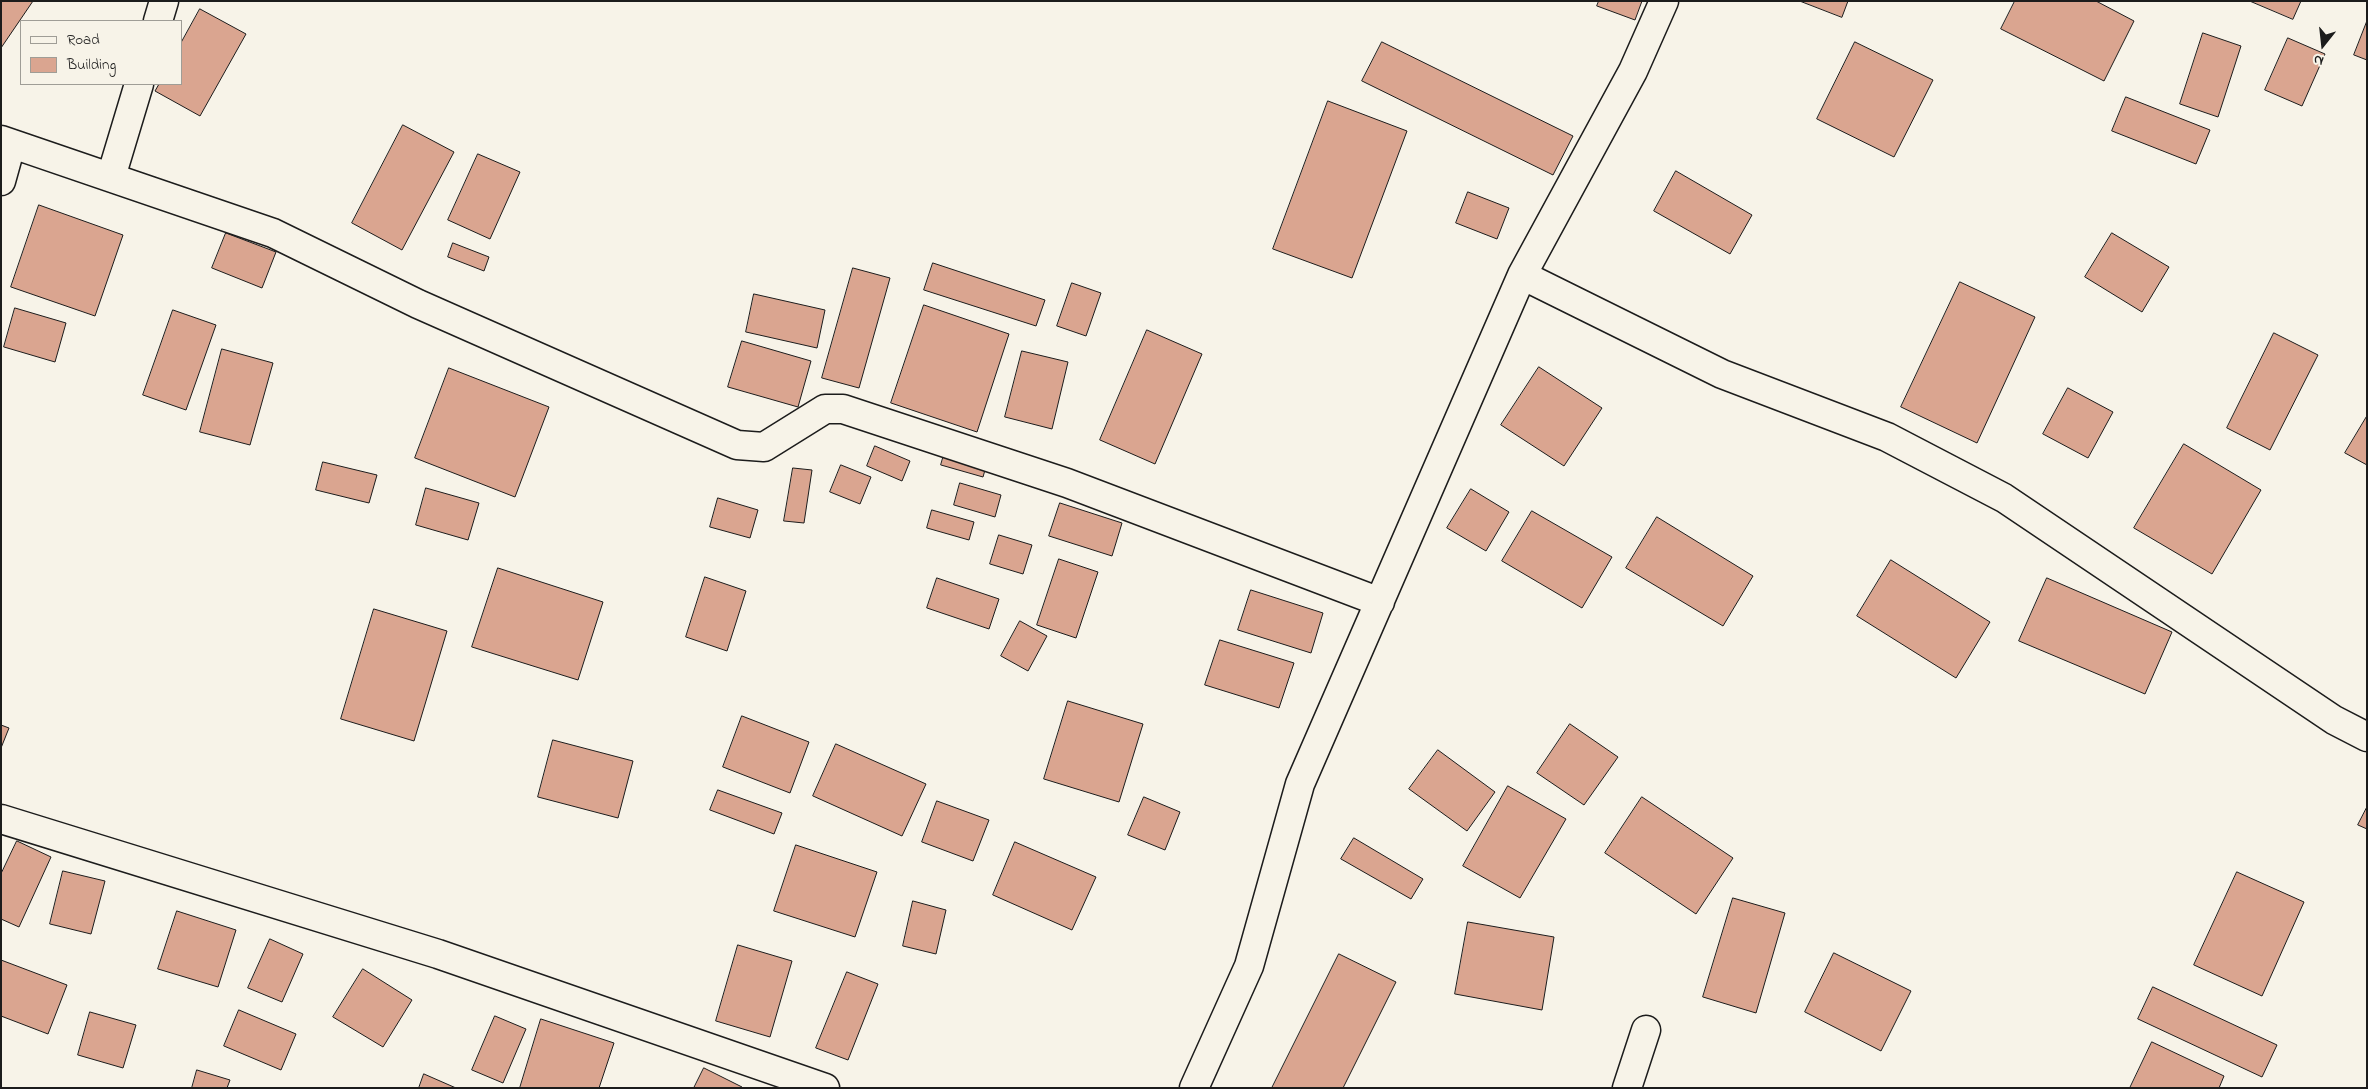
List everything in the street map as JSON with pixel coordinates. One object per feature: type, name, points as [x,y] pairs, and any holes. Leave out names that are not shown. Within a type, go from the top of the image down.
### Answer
[{"type":"street","points":[[158,20],[164,1]]},
{"type":"street","points":[[1194,1088],[1249,966],[1300,784],[1522,275],[1633,71],[1664,1]]},
{"type":"street","points":[[111,177],[139,85]]},
{"type":"street","points":[[1,181],[6,143],[273,233],[418,304],[737,445],[764,447],[825,409],[843,409],[1067,482],[1380,602]]},
{"type":"street","points":[[1522,275],[1722,374],[1887,437],[2004,498],[2334,720],[2367,737]]},
{"type":"street","points":[[1,819],[438,954],[825,1088]]},
{"type":"street","points":[[1627,1088],[1646,1030]]},
{"type":"building","points":[[1,1],[33,1],[20,20],[1,48]]},
{"type":"building","points":[[1599,1],[1642,1],[1635,20],[1597,6]]},
{"type":"building","points":[[1800,1],[1848,1],[1842,17]]},
{"type":"building","points":[[2015,1],[2096,1],[2134,21],[2104,81],[2001,29]]},
{"type":"building","points":[[2250,1],[2301,1],[2293,19]]},
{"type":"building","points":[[200,9],[246,34],[200,116],[155,91],[158,85],[182,85],[182,41]]},
{"type":"building","points":[[2367,21],[2367,60],[2354,55]]},
{"type":"building","points":[[2203,33],[2241,46],[2218,117],[2180,104]]},
{"type":"building","points":[[2288,38],[2325,54],[2302,106],[2265,90]]},
{"type":"building","points":[[1382,42],[1573,136],[1553,175],[1362,81]]},
{"type":"building","points":[[1855,42],[1933,80],[1894,157],[1817,119]]},
{"type":"building","points":[[2126,97],[2210,130],[2196,164],[2112,131]]},
{"type":"building","points":[[1328,101],[1407,131],[1352,278],[1273,249]]},
{"type":"building","points":[[403,125],[454,152],[402,250],[352,223]]},
{"type":"building","points":[[478,154],[520,172],[490,239],[448,220]]},
{"type":"building","points":[[1676,171],[1752,215],[1730,254],[1654,211]]},
{"type":"building","points":[[1468,192],[1509,208],[1497,239],[1456,223]]},
{"type":"building","points":[[39,205],[123,235],[95,316],[11,287]]},
{"type":"building","points":[[226,233],[276,252],[262,288],[212,268]]},
{"type":"building","points":[[2112,233],[2169,267],[2142,312],[2085,277]]},
{"type":"building","points":[[453,243],[489,257],[484,271],[448,257]]},
{"type":"building","points":[[933,263],[1045,300],[1036,326],[924,290]]},
{"type":"building","points":[[853,268],[890,278],[859,388],[822,378]]},
{"type":"building","points":[[1960,282],[2035,317],[1977,443],[1901,407]]},
{"type":"building","points":[[1072,283],[1101,293],[1086,336],[1057,326]]},
{"type":"building","points":[[754,294],[825,310],[817,348],[746,332]]},
{"type":"building","points":[[924,305],[1009,334],[977,432],[891,403]]},
{"type":"building","points":[[15,308],[66,323],[55,362],[4,347]]},
{"type":"building","points":[[173,310],[216,325],[186,410],[143,395]]},
{"type":"building","points":[[1147,330],[1202,354],[1155,464],[1100,440]]},
{"type":"building","points":[[2274,333],[2318,355],[2270,450],[2227,428]]},
{"type":"building","points":[[742,341],[811,361],[798,407],[728,387]]},
{"type":"building","points":[[222,349],[273,363],[250,445],[200,432]]},
{"type":"building","points":[[1022,351],[1068,362],[1052,429],[1005,417]]},
{"type":"building","points":[[1539,367],[1602,408],[1564,466],[1501,425]]},
{"type":"building","points":[[449,368],[549,407],[515,497],[415,458]]},
{"type":"building","points":[[2068,388],[2113,412],[2088,458],[2043,434]]},
{"type":"building","points":[[2367,416],[2367,465],[2345,453]]},
{"type":"building","points":[[2184,444],[2261,490],[2212,574],[2134,528]]},
{"type":"building","points":[[875,446],[910,461],[902,481],[867,466]]},
{"type":"building","points":[[945,451],[987,463],[983,477],[941,465]]},
{"type":"building","points":[[323,462],[377,475],[369,503],[316,490]]},
{"type":"building","points":[[841,465],[871,477],[860,504],[830,492]]},
{"type":"building","points":[[793,468],[812,470],[804,523],[784,521]]},
{"type":"building","points":[[960,483],[1001,495],[995,517],[954,505]]},
{"type":"building","points":[[426,488],[479,503],[468,540],[416,525]]},
{"type":"building","points":[[1471,489],[1509,512],[1486,551],[1447,528]]},
{"type":"building","points":[[718,498],[758,510],[750,538],[710,527]]},
{"type":"building","points":[[1060,503],[1122,523],[1112,556],[1049,536]]},
{"type":"building","points":[[932,510],[974,522],[969,540],[927,528]]},
{"type":"building","points":[[1532,511],[1612,557],[1582,608],[1502,561]]},
{"type":"building","points":[[1657,517],[1753,576],[1723,626],[1626,568]]},
{"type":"building","points":[[999,535],[1032,545],[1023,574],[990,564]]},
{"type":"building","points":[[1059,559],[1098,572],[1076,638],[1037,625]]},
{"type":"building","points":[[1891,560],[1990,622],[1956,678],[1857,616]]},
{"type":"building","points":[[498,568],[603,602],[578,680],[472,647]]},
{"type":"building","points":[[705,577],[746,591],[727,651],[686,637]]},
{"type":"building","points":[[937,578],[999,599],[989,629],[927,608]]},
{"type":"building","points":[[2047,578],[2172,632],[2145,694],[2019,641]]},
{"type":"building","points":[[1251,590],[1323,613],[1311,653],[1238,630]]},
{"type":"building","points":[[374,609],[447,631],[414,741],[341,719]]},
{"type":"building","points":[[1020,621],[1047,636],[1028,671],[1001,656]]},
{"type":"building","points":[[1220,640],[1294,663],[1279,708],[1205,685]]},
{"type":"building","points":[[1068,701],[1143,724],[1119,802],[1044,779]]},
{"type":"building","points":[[742,716],[809,742],[790,793],[723,767]]},
{"type":"building","points":[[1570,724],[1618,757],[1584,805],[1537,773]]},
{"type":"building","points":[[1,725],[9,728],[1,748]]},
{"type":"building","points":[[553,740],[633,761],[618,818],[538,797]]},
{"type":"building","points":[[836,744],[926,784],[902,836],[813,796]]},
{"type":"building","points":[[1438,750],[1495,792],[1467,831],[1409,789]]},
{"type":"building","points":[[1508,786],[1566,819],[1520,898],[1463,866]]},
{"type":"building","points":[[718,790],[782,813],[774,834],[710,810]]},
{"type":"building","points":[[1144,797],[1180,812],[1165,850],[1128,835]]},
{"type":"building","points":[[1642,797],[1733,858],[1696,914],[1605,853]]},
{"type":"building","points":[[937,801],[989,820],[973,861],[922,842]]},
{"type":"building","points":[[2367,807],[2367,829],[2358,825]]},
{"type":"building","points":[[1354,838],[1423,879],[1411,899],[1341,859]]},
{"type":"building","points":[[17,841],[51,857],[19,927],[1,919],[1,874]]},
{"type":"building","points":[[1015,842],[1096,877],[1072,930],[993,895]]},
{"type":"building","points":[[796,845],[877,872],[855,937],[774,911]]},
{"type":"building","points":[[63,871],[105,881],[91,934],[50,924]]},
{"type":"building","points":[[2237,872],[2304,902],[2262,996],[2194,965]]},
{"type":"building","points":[[1733,898],[1785,913],[1756,1013],[1703,997]]},
{"type":"building","points":[[913,901],[946,910],[936,954],[903,946]]},
{"type":"building","points":[[177,911],[236,930],[218,987],[158,969]]},
{"type":"building","points":[[1468,922],[1554,937],[1542,1010],[1455,994]]},
{"type":"building","points":[[270,939],[303,954],[282,1002],[248,988]]},
{"type":"building","points":[[738,945],[792,961],[770,1037],[716,1021]]},
{"type":"building","points":[[1834,953],[1911,991],[1881,1051],[1805,1012]]},
{"type":"building","points":[[1339,954],[1396,982],[1343,1088],[1272,1088]]},
{"type":"building","points":[[1,960],[67,985],[48,1034],[1,1016]]},
{"type":"building","points":[[363,969],[412,1000],[383,1047],[333,1017]]},
{"type":"building","points":[[847,972],[878,984],[848,1060],[816,1048]]},
{"type":"building","points":[[2153,987],[2277,1045],[2262,1077],[2138,1019]]},
{"type":"building","points":[[239,1010],[296,1034],[281,1070],[224,1046]]},
{"type":"building","points":[[90,1012],[136,1025],[123,1068],[78,1055]]},
{"type":"building","points":[[495,1016],[526,1029],[503,1083],[472,1070]]},
{"type":"building","points":[[541,1019],[614,1043],[599,1088],[520,1088]]},
{"type":"building","points":[[2152,1042],[2224,1076],[2219,1088],[2130,1088]]},
{"type":"building","points":[[704,1068],[742,1087],[742,1088],[694,1088]]},
{"type":"building","points":[[197,1070],[230,1080],[227,1088],[192,1088]]},
{"type":"building","points":[[424,1074],[456,1088],[419,1088]]}]
